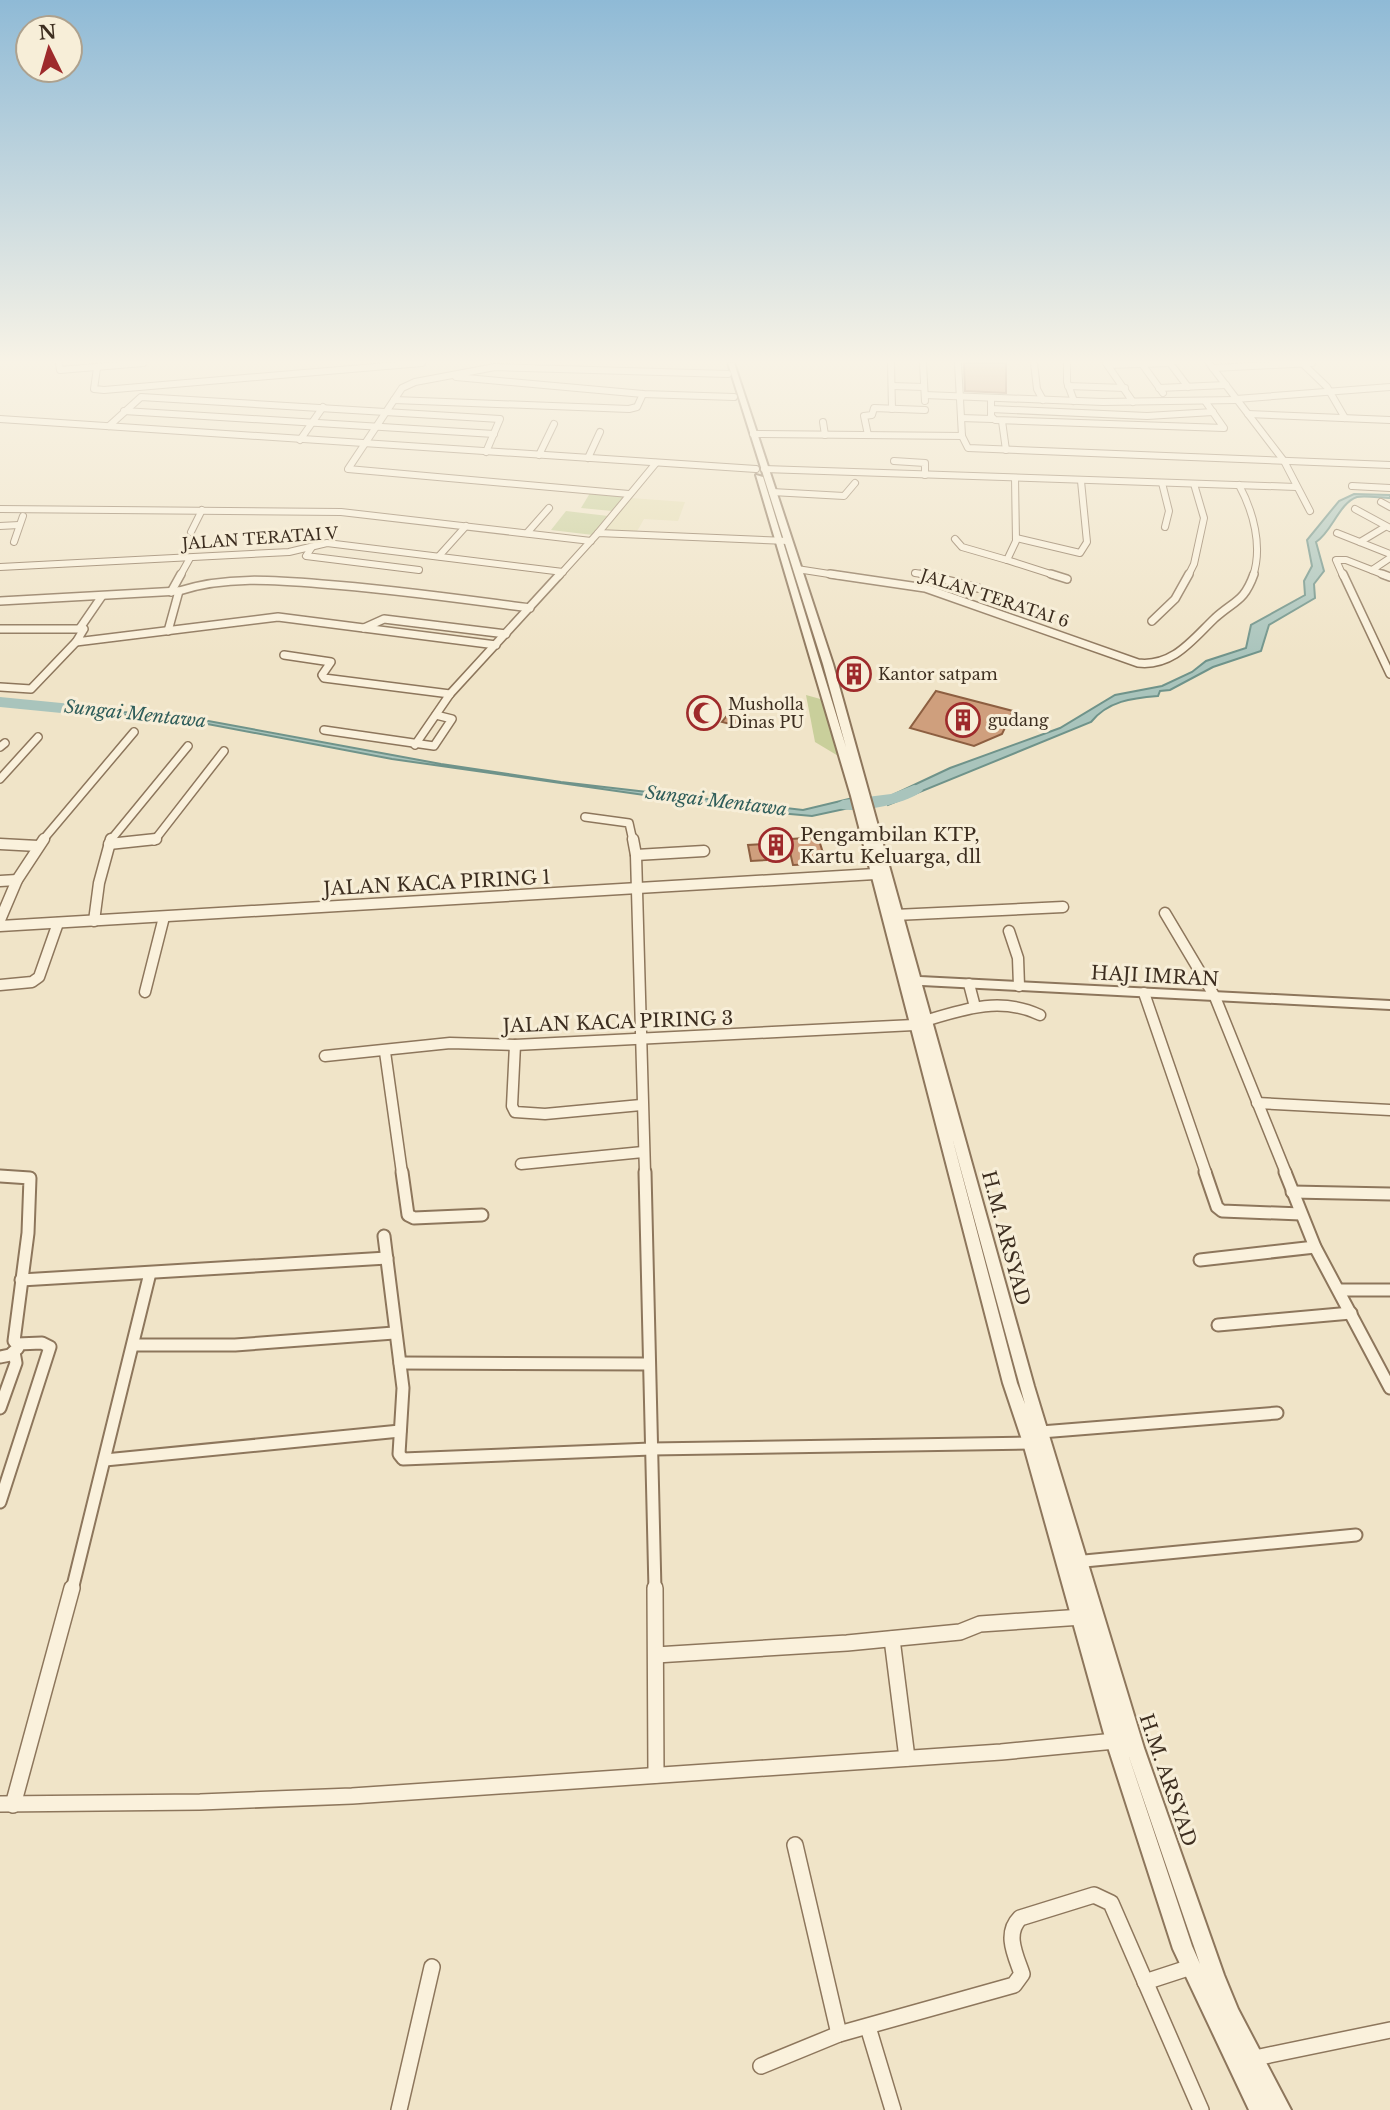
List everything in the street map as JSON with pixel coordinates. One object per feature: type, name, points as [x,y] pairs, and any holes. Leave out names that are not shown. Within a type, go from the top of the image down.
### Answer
[{"type":"street","points":[[353,461],[348,470],[629,494]]},
{"type":"street","points":[[635,461],[760,469],[1296,487]]},
{"type":"street","name":"H.M. ARSYAD","points":[[757,461],[895,915],[918,981],[921,1022]]},
{"type":"street","name":"H.M. ARSYAD","points":[[758,461],[772,492],[783,541],[797,569],[862,802],[875,874],[921,1022],[1010,1384],[1036,1438],[1071,1562],[1182,1877],[1204,1950],[1231,2016],[1281,2110]]},
{"type":"street","points":[[901,461],[925,463],[925,475]]},
{"type":"street","points":[[1284,461],[1297,481],[1296,487],[1310,511]]},
{"type":"street","points":[[1296,461],[1390,465]]},
{"type":"street","points":[[415,745],[450,694],[591,541],[656,463]]},
{"type":"street","points":[[1007,560],[1016,538],[1015,478]]},
{"type":"street","points":[[1016,538],[1079,554],[1087,542],[1081,481]]},
{"type":"street","points":[[772,492],[802,492],[841,497],[847,495],[855,483]]},
{"type":"street","points":[[1162,483],[1169,511],[1166,527]]},
{"type":"street","points":[[1152,621],[1175,598],[1195,559],[1204,518],[1194,484]]},
{"type":"street","name":"JALAN TERATAI 6","points":[[797,569],[915,586],[1097,646],[1138,663],[1154,665],[1186,649],[1217,616],[1241,601],[1249,588],[1258,562],[1252,509],[1239,485]]},
{"type":"street","points":[[1352,486],[1390,488]]},
{"type":"street","points":[[1381,502],[1390,507]]},
{"type":"street","points":[[527,533],[549,508]]},
{"type":"street","points":[[0,509],[347,512],[591,541]]},
{"type":"street","points":[[1355,509],[1388,528]]},
{"type":"street","points":[[191,532],[202,510]]},
{"type":"street","points":[[14,541],[23,516]]},
{"type":"street","points":[[0,526],[19,525]]},
{"type":"street","points":[[439,556],[466,526]]},
{"type":"street","points":[[1360,542],[1388,528]]},
{"type":"street","points":[[598,533],[783,541]]},
{"type":"street","points":[[1337,533],[1390,556],[1372,570]]},
{"type":"street","points":[[955,539],[962,547],[1067,579]]},
{"type":"street","name":"JALAN TERATAI V","points":[[0,567],[190,558],[335,544],[563,572]]},
{"type":"street","points":[[312,547],[306,556],[419,570]]},
{"type":"street","points":[[168,631],[175,592],[190,558]]},
{"type":"street","points":[[1390,577],[1346,560],[1336,560],[1390,674]]},
{"type":"street","points":[[915,586],[915,569],[978,587]]},
{"type":"street","points":[[0,601],[175,592],[194,584],[297,581],[530,608]]},
{"type":"street","points":[[80,628],[102,596]]},
{"type":"street","points":[[76,642],[278,617],[496,645]]},
{"type":"street","points":[[364,628],[384,619],[506,634]]},
{"type":"street","points":[[0,629],[85,630],[32,689],[0,687]]},
{"type":"street","points":[[284,655],[331,662],[322,675],[324,678],[450,694]]},
{"type":"street","points":[[324,730],[415,745],[437,745],[452,719],[436,715]]},
{"type":"street","points":[[0,920],[17,880],[38,845],[134,732]]},
{"type":"street","points":[[0,779],[38,737]]},
{"type":"street","points":[[94,921],[99,883],[109,844],[188,746]]},
{"type":"street","points":[[109,844],[155,841],[224,751]]},
{"type":"street","points":[[585,817],[629,823],[636,855],[656,1655],[656,1775]]},
{"type":"street","points":[[0,844],[38,845]]},
{"type":"street","points":[[636,855],[704,851]]},
{"type":"street","name":"JALAN KACA PIRING 1","points":[[0,926],[875,874]]},
{"type":"street","points":[[0,881],[17,880]]},
{"type":"street","points":[[895,915],[1063,907]]},
{"type":"street","points":[[1165,913],[1215,997],[1315,1247],[1390,1388]]},
{"type":"street","points":[[145,992],[164,917]]},
{"type":"street","points":[[0,985],[32,982],[39,977],[58,923]]},
{"type":"street","points":[[1009,931],[1018,958],[1018,986]]},
{"type":"street","name":"HAJI IMRAN","points":[[918,981],[1388,1007]]},
{"type":"street","points":[[969,984],[975,1007]]},
{"type":"street","points":[[1144,993],[1217,1207],[1222,1211],[1301,1214]]},
{"type":"street","name":"JALAN KACA PIRING 3","points":[[325,1056],[386,1052],[450,1043],[515,1045],[639,1040],[921,1022],[975,1007],[1007,1003],[1026,1007],[1040,1015]]},
{"type":"street","points":[[515,1045],[512,1106],[515,1112],[545,1114],[641,1105]]},
{"type":"street","points":[[386,1052],[408,1216],[482,1215]]},
{"type":"street","points":[[1257,1103],[1390,1110]]},
{"type":"street","points":[[521,1164],[643,1152]]},
{"type":"street","points":[[0,1176],[30,1178],[28,1233],[14,1341],[18,1348],[16,1363],[0,1408]]},
{"type":"street","points":[[1292,1192],[1390,1194]]},
{"type":"street","points":[[384,1236],[403,1396],[399,1454],[402,1458],[1036,1438],[1277,1413]]},
{"type":"street","points":[[1200,1260],[1315,1247]]},
{"type":"street","points":[[20,1280],[387,1258]]},
{"type":"street","points":[[150,1273],[105,1460],[7,1804],[278,1800],[907,1758],[1115,1741]]},
{"type":"street","points":[[1339,1290],[1390,1290]]},
{"type":"street","points":[[1218,1325],[1351,1313]]},
{"type":"street","points":[[134,1345],[235,1345],[394,1333]]},
{"type":"street","points":[[0,1357],[18,1348],[47,1344],[50,1350],[0,1502]]},
{"type":"street","points":[[400,1363],[648,1364]]},
{"type":"street","points":[[105,1460],[400,1431]]},
{"type":"street","points":[[1071,1562],[1356,1535]]},
{"type":"street","name":"H.M. ARSYAD","points":[[1071,1562],[1082,1617],[1115,1741],[1191,1967],[1259,2110]]},
{"type":"street","points":[[656,1655],[891,1639],[960,1632],[980,1624],[1082,1617]]},
{"type":"street","points":[[891,1639],[907,1758]]},
{"type":"street","points":[[795,1844],[839,2034]]},
{"type":"street","points":[[761,2066],[839,2034],[1014,1985],[1022,1974],[1011,1931],[1013,1923],[1020,1918],[1094,1895],[1111,1903],[1201,2110]]},
{"type":"street","points":[[400,2110],[432,1967]]},
{"type":"street","points":[[1145,1982],[1191,1967]]},
{"type":"street","points":[[868,2027],[893,2110]]},
{"type":"street","points":[[1255,2059],[1390,2030]]},
{"type":"shaded area","points":[[631,498],[685,502],[678,521],[644,519],[636,533],[604,530]]},
{"type":"green space","points":[[590,493],[624,496],[612,511],[581,508]]},
{"type":"green space","points":[[566,511],[608,516],[593,535],[551,530]]},
{"type":"green space","points":[[806,695],[824,700],[840,757],[815,742]]},
{"type":"water","points":[[1354,494],[1390,495],[1390,498],[1357,497],[1345,505],[1327,532],[1316,542],[1324,571],[1314,584],[1315,598],[1269,625],[1261,651],[1213,667],[1170,690],[1160,691],[1158,696],[1113,705],[1091,722],[888,805],[886,798],[950,768],[1060,728],[1115,695],[1162,686],[1192,672],[1206,661],[1246,648],[1251,625],[1305,595],[1304,581],[1312,566],[1307,540],[1339,501]]},
{"type":"water","name":"Sungai Mentawa","points":[[0,700],[110,712],[165,713],[441,764],[561,782],[803,810],[853,798],[854,807],[812,816],[756,811],[392,759],[160,715],[117,715],[18,707]]},
{"type":"building","name":"gudang","points":[[936,691],[1013,711],[1002,734],[974,746],[910,728]]},
{"type":"building","points":[[729,713],[752,718],[746,728],[722,722]]},
{"type":"building","points":[[818,837],[823,853],[816,854],[819,864],[793,865],[790,852],[765,853],[766,860],[751,861],[748,845],[764,844],[764,841]]},
{"type":"waterway","name":"Sungai Mentawa","points":[[0,702],[102,712]]},
{"type":"waterway","name":"Sungai Mentawa","points":[[843,805],[895,799],[914,790]]},
{"type":"place","name":"Kantor satpam","points":[[854,674]]},
{"type":"place","name":"Musholla Dinas PU","points":[[704,713]]},
{"type":"place","name":"gudang","points":[[963,720]]},
{"type":"place","name":"Pengambilan KTP, Kartu Keluarga, dll","points":[[776,845]]}]
